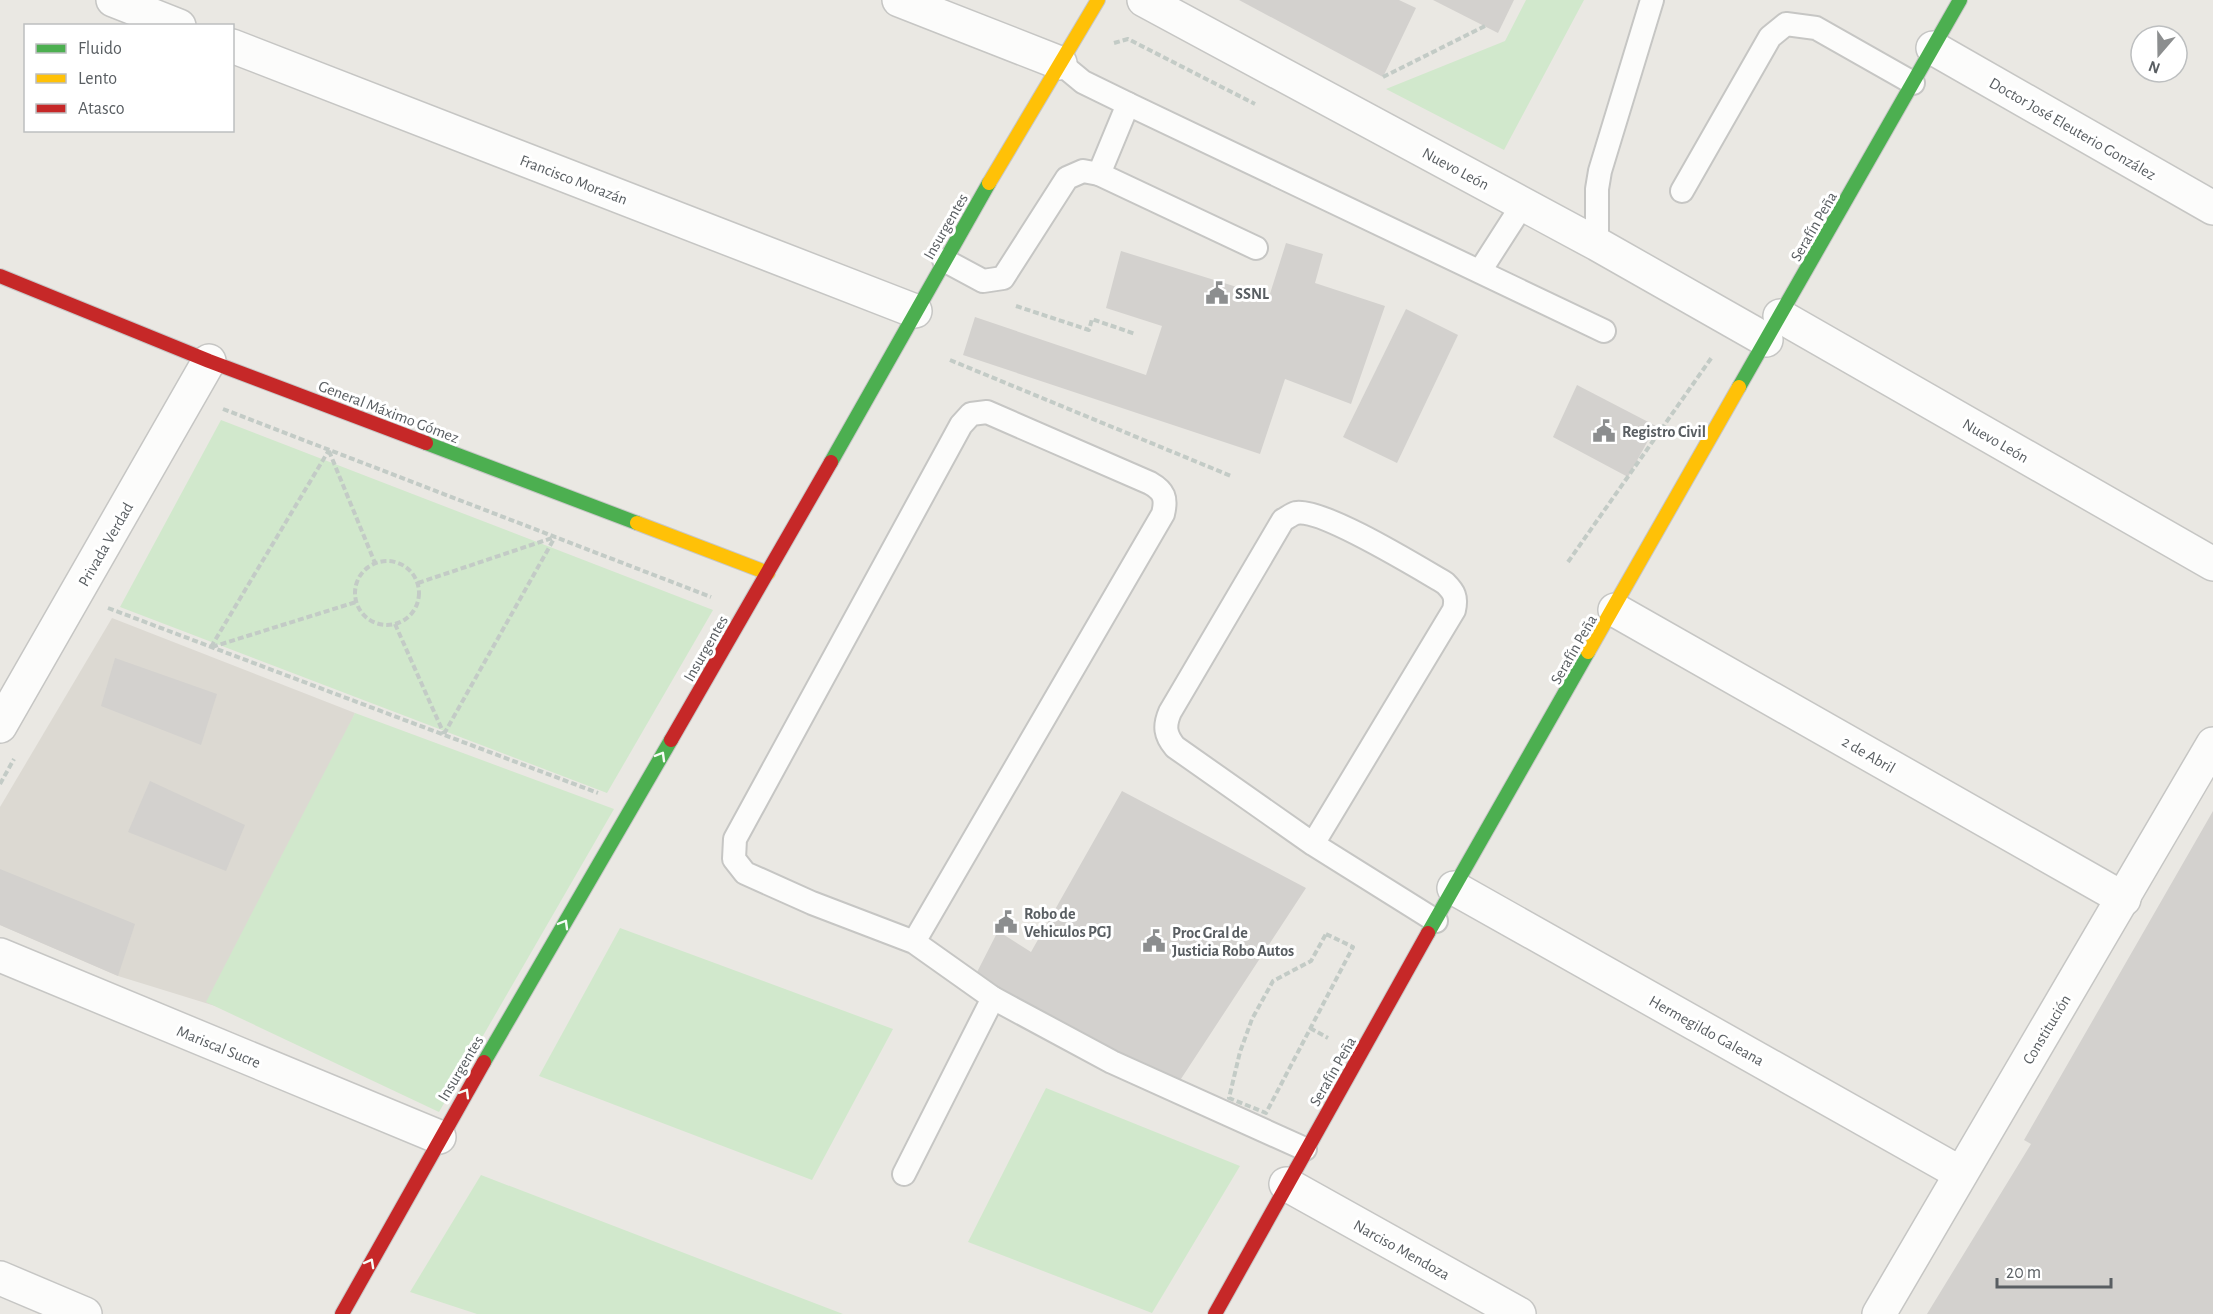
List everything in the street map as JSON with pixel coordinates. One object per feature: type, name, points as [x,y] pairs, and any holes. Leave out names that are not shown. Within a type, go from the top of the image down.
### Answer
[{"type":"street","points":[[113,0],[174,24]]},
{"type":"street","points":[[899,0],[1071,72]]},
{"type":"street","name":"Insurgentes","points":[[342,1314],[439,1137],[768,573],[944,260],[1071,72],[1098,0]]},
{"type":"street","name":"Nuevo León","points":[[1144,0],[1597,244],[1773,328],[2213,564]]},
{"type":"street","name":"Serafín Peña","points":[[1215,1314],[1305,1149],[1615,610],[1960,0]]},
{"type":"street","name":"Francisco Morazán","points":[[234,47],[915,311]]},
{"type":"street","name":"Doctor José Eleuterio González","points":[[1933,48],[2213,207]]},
{"type":"street","name":"General Máximo Gómez","points":[[0,276],[209,361],[768,573]]},
{"type":"street","name":"Privada Verdad","points":[[0,726],[209,361]]},
{"type":"street","name":"2 de Abril","points":[[1615,610],[2124,899]]},
{"type":"street","name":"Constitución","points":[[1879,1314],[2213,744]]},
{"type":"street","name":"Hermegildo Galeana","points":[[1455,888],[1960,1173]]},
{"type":"street","name":"Mariscal Sucre","points":[[0,955],[439,1137]]},
{"type":"street","name":"Narciso Mendoza","points":[[1286,1184],[1519,1314]]},
{"type":"street","points":[[0,1278],[85,1314]]},
{"type":"lane","points":[[1597,244],[1597,189],[1600,171],[1652,0]]},
{"type":"lane","points":[[1682,191],[1770,37],[1786,24],[1816,28],[1913,83]]},
{"type":"lane","points":[[1071,72],[1128,104],[1604,331]]},
{"type":"lane","points":[[1099,174],[1128,104]]},
{"type":"lane","points":[[944,260],[983,281],[1002,278],[1067,178],[1083,171],[1099,174],[1256,248]]},
{"type":"lane","points":[[1480,271],[1523,204]]},
{"type":"lane","points":[[914,942],[1163,514],[1165,505],[1161,492],[1150,483],[987,412],[971,414],[961,425],[735,839],[733,851],[738,868],[812,903],[914,942],[993,998],[1144,1078],[1305,1149]]},
{"type":"lane","points":[[1313,844],[1454,610],[1457,600],[1453,591],[1445,583],[1378,545],[1313,516],[1296,513],[1283,520],[1170,712],[1166,732],[1174,747],[1313,844],[1436,921]]},
{"type":"lane","points":[[904,1174],[993,998]]},
{"type":"path","points":[[1383,77],[1485,26]]},
{"type":"path","points":[[1071,72],[1108,44],[1128,39],[1264,109]]},
{"type":"path","points":[[1010,304],[1089,330],[1092,319],[1135,334]]},
{"type":"path","points":[[1568,562],[1714,354]]},
{"type":"path","points":[[950,360],[1231,476]]},
{"type":"path","points":[[216,407],[720,600]]},
{"type":"path","points":[[329,450],[375,563]]},
{"type":"path","points":[[212,647],[329,450]]},
{"type":"path","points":[[418,583],[555,537]]},
{"type":"path","points":[[444,734],[555,537]]},
{"type":"path","points":[[385,561],[406,566],[418,583],[420,593],[413,613],[395,624],[375,623],[360,611],[356,602],[356,583],[360,574],[375,563],[385,561]]},
{"type":"path","points":[[212,647],[356,602]]},
{"type":"path","points":[[102,606],[608,796]]},
{"type":"path","points":[[395,624],[444,734]]},
{"type":"path","points":[[0,784],[17,755]]},
{"type":"path","points":[[1326,934],[1353,947],[1310,1028],[1266,1113],[1230,1098],[1240,1052],[1252,1019],[1273,981],[1311,961],[1326,934]]},
{"type":"path","points":[[1310,1028],[1330,1040]]},
{"type":"shaded area","points":[[112,618],[355,713],[225,1009],[118,976],[0,925],[0,807]]},
{"type":"green space","points":[[1526,0],[1584,0],[1504,150],[1386,89],[1505,41]]},
{"type":"green space","points":[[221,420],[713,610],[607,793],[120,607]]},
{"type":"green space","points":[[355,713],[614,809],[439,1112],[206,1002]]},
{"type":"green space","points":[[620,928],[893,1029],[812,1180],[539,1076]]},
{"type":"green space","points":[[1046,1088],[1240,1166],[1152,1313],[968,1242]]},
{"type":"green space","points":[[481,1175],[843,1314],[477,1314],[410,1292]]},
{"type":"building","points":[[1239,0],[1399,0],[1416,8],[1383,77]]},
{"type":"building","points":[[1433,0],[1514,0],[1498,33]]},
{"type":"building","points":[[1286,243],[1323,254],[1315,283],[1385,306],[1351,404],[1285,379],[1260,454],[963,355],[975,317],[1146,375],[1162,326],[1106,308],[1121,251],[1269,297]]},
{"type":"building","points":[[1406,309],[1458,335],[1397,463],[1343,437]]},
{"type":"building","name":"Registro Civil","points":[[1577,385],[1656,426],[1628,477],[1553,437]]},
{"type":"building","points":[[115,658],[217,694],[201,745],[101,706]]},
{"type":"building","points":[[150,781],[245,825],[226,871],[128,832]]},
{"type":"building","name":"Proc Gral de Justicia Robo Autos","points":[[1122,791],[1306,888],[1177,1085],[973,980],[998,931],[1031,952]]},
{"type":"building","points":[[2213,811],[2213,1314],[1927,1314],[2031,1144],[2024,1140]]},
{"type":"building","points":[[0,869],[135,924],[118,976],[0,925]]},
{"type":"traffic: fast","points":[[1739,387],[1960,0]]},
{"type":"traffic: fast","points":[[831,462],[989,183]]},
{"type":"traffic: fast","points":[[426,443],[637,523]]},
{"type":"traffic: fast","points":[[1428,933],[1588,652]]},
{"type":"traffic: fast","points":[[484,1062],[671,740]]},
{"type":"traffic: slow","points":[[989,183],[1098,0]]},
{"type":"traffic: slow","points":[[1588,652],[1739,387]]},
{"type":"traffic: slow","points":[[637,523],[768,573]]},
{"type":"traffic: jam","points":[[0,276],[209,361],[426,443]]},
{"type":"traffic: jam","points":[[671,740],[831,462]]},
{"type":"traffic: jam","points":[[1215,1314],[1428,933]]},
{"type":"traffic: jam","points":[[342,1314],[484,1062]]},
{"type":"place","name":"SSNL","points":[[1217,293]]},
{"type":"place","name":"Registro Civil","points":[[1604,431]]},
{"type":"place","name":"Robo de Vehiculos PGJ","points":[[1006,922]]},
{"type":"place","name":"Proc Gral de Justicia Robo Autos","points":[[1154,941]]}]
